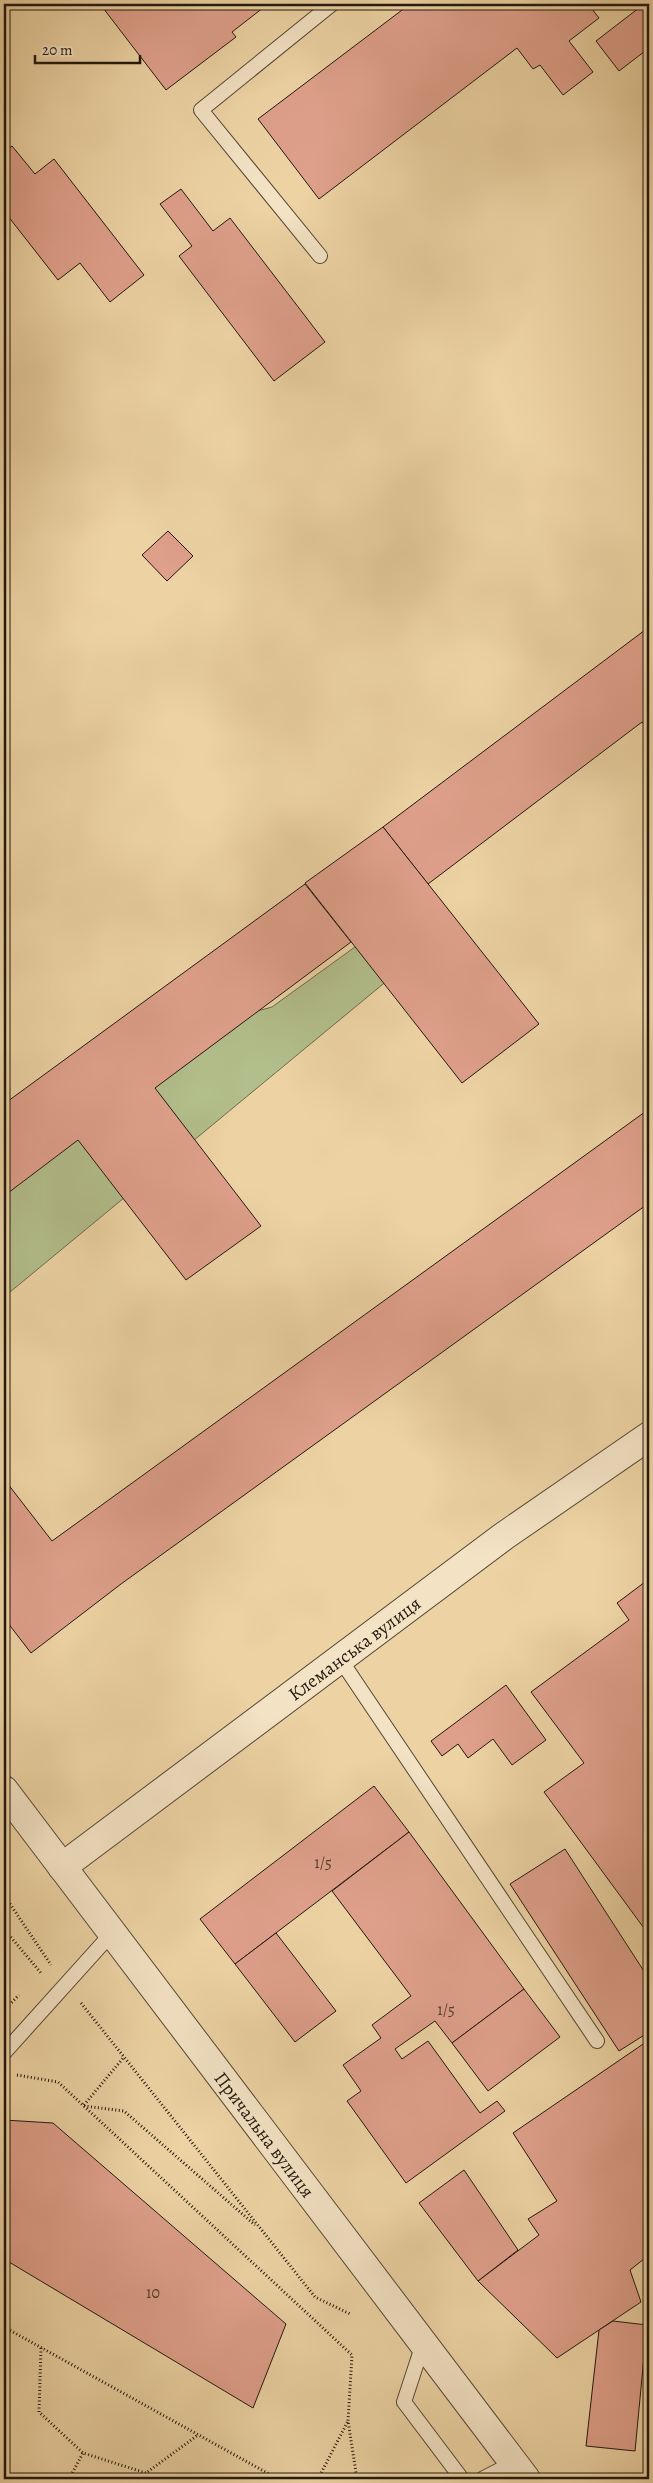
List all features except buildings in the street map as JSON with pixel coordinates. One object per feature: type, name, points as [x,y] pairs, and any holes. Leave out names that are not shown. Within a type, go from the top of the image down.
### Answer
[{"type":"street","name":"Клеманська вулиця","points":[[62,1867],[504,1536],[649,1436]]},
{"type":"street","name":"Причальна вулиця","points":[[4,1790],[520,2471]]},
{"type":"lane","points":[[320,256],[201,110],[332,4]]},
{"type":"lane","points":[[340,1659],[597,2041]]},
{"type":"lane","points":[[4,2053],[112,1933]]},
{"type":"lane","points":[[423,2344],[404,2402],[462,2479]]},
{"type":"lane","points":[[482,2479],[520,2471]]},
{"type":"path","points":[[4,1895],[65,1984],[315,2298],[350,2314]]},
{"type":"path","points":[[4,1929],[41,1973]]},
{"type":"path","points":[[84,2106],[124,2057]]},
{"type":"path","points":[[13,2075],[58,2082],[352,2355],[348,2421],[357,2479]]},
{"type":"path","points":[[84,2106],[124,2111],[262,2231]]},
{"type":"path","points":[[4,2327],[278,2479]]},
{"type":"path","points":[[41,2348],[39,2412],[83,2453],[146,2472],[198,2435]]},
{"type":"path","points":[[318,2479],[348,2421]]},
{"type":"path","points":[[69,2479],[83,2453]]},
{"type":"green space","points":[[440,937],[4,1297],[4,1128],[187,1003],[210,1024],[272,1007],[366,939]]}]
